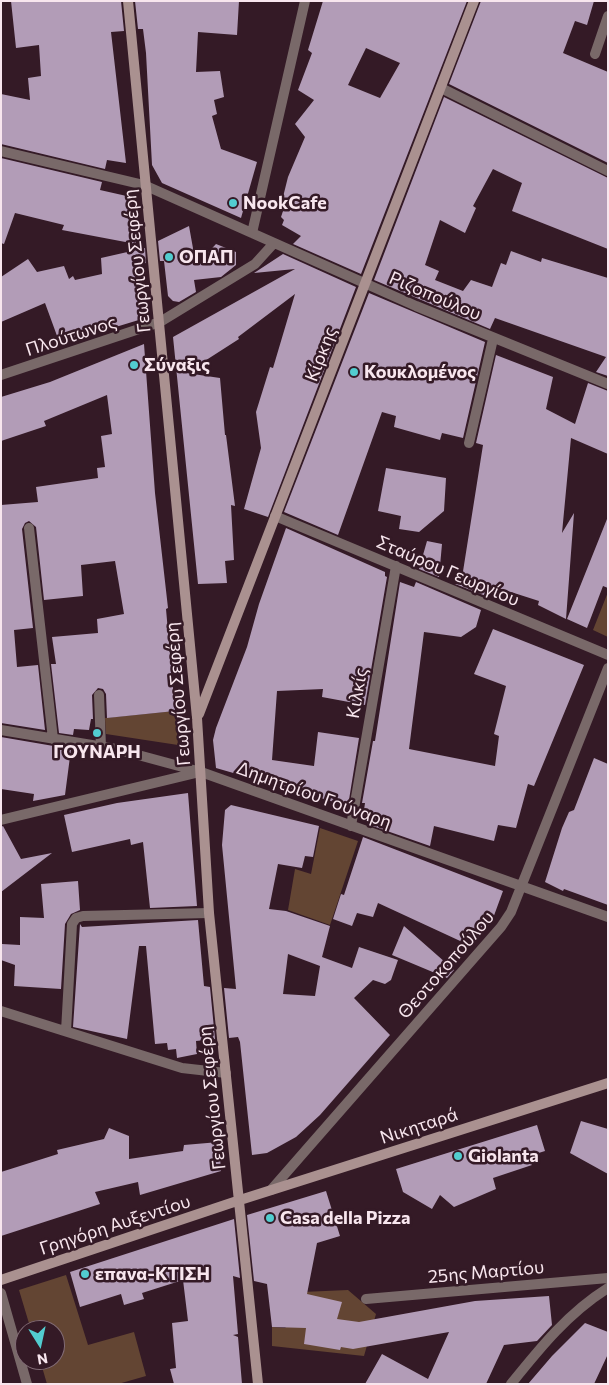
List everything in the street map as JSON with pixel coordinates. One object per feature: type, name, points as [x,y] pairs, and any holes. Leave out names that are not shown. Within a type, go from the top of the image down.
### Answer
[{"type":"street","name":"Γεωργίου Σεφέρη","points":[[128,1],[144,185],[160,322],[197,718],[210,913],[258,1384]]},
{"type":"street","points":[[252,233],[306,1]]},
{"type":"street","name":"Κίρκης","points":[[197,718],[474,1]]},
{"type":"street","points":[[595,54],[608,16]]},
{"type":"street","points":[[441,88],[608,171]]},
{"type":"street","name":"Ριζοπούλου","points":[[1,151],[144,185],[493,339],[608,384]]},
{"type":"street","name":"Πλούτωνος","points":[[1,375],[160,322],[255,264],[274,243]]},
{"type":"street","points":[[469,443],[493,339]]},
{"type":"street","name":"Σταύρου Γεωργίου","points":[[276,516],[608,655]]},
{"type":"street","points":[[29,528],[53,739]]},
{"type":"street","name":"Κιλκίς","points":[[350,826],[396,566]]},
{"type":"street","name":"Θεοτοκοπούλου","points":[[271,1190],[501,927],[523,887],[608,668]]},
{"type":"street","points":[[99,695],[101,747]]},
{"type":"street","name":"Δημητρίου Γούναρη","points":[[1,730],[101,747],[201,772],[608,917]]},
{"type":"street","points":[[1,820],[201,772]]},
{"type":"street","points":[[66,1031],[72,924],[74,920],[83,916],[210,913]]},
{"type":"street","points":[[1,1011],[182,1068],[226,1073]]},
{"type":"street","name":"Νικηταρά","points":[[240,1200],[608,1083]]},
{"type":"street","name":"Γρηγόρη Αυξεντίου","points":[[1,1280],[240,1200]]},
{"type":"street","name":"25ης Μαρτίου","points":[[366,1299],[608,1278]]},
{"type":"street","points":[[511,1384],[560,1325],[590,1299],[608,1288]]},
{"type":"street","points":[[1,1293],[27,1384]]},
{"type":"shaded area","points":[[608,592],[608,637],[593,630]]},
{"type":"shaded area","points":[[175,711],[178,745],[106,734],[105,718]]},
{"type":"shaded area","points":[[320,828],[358,841],[330,925],[288,910],[295,869],[311,874]]},
{"type":"shaded area","points":[[66,1275],[88,1345],[134,1332],[146,1376],[118,1384],[47,1384],[43,1370],[65,1370],[65,1320],[28,1320],[19,1290]]},
{"type":"shaded area","points":[[348,1290],[376,1314],[364,1356],[272,1346],[272,1327],[285,1328],[296,1317],[302,1292]]},
{"type":"building","points":[[11,1],[121,1],[124,31],[111,32],[126,163],[107,160],[105,169],[1,144],[1,94],[30,100],[28,78],[41,76],[39,45],[16,48]]},
{"type":"building","points":[[135,1],[239,1],[237,35],[198,32],[196,72],[220,71],[224,97],[214,100],[217,114],[212,116],[221,149],[257,162],[241,218],[162,183],[152,165],[146,53],[143,29],[138,29]]},
{"type":"building","points":[[323,1],[467,1],[361,274],[293,244],[301,236],[282,225],[284,220],[281,217],[284,208],[281,205],[288,177],[305,137],[295,124],[314,100],[298,90],[312,53],[308,50]],"holes":[[[366,48],[400,63],[380,98],[348,85]]]},
{"type":"building","points":[[481,1],[594,1],[587,25],[575,21],[563,53],[608,72],[608,163],[449,84]]},
{"type":"building","points":[[444,97],[608,178],[608,249],[512,211],[522,183],[493,169],[473,206],[476,208],[465,233],[440,220],[425,265],[439,271],[435,280],[463,291],[471,280],[492,287],[501,263],[506,265],[511,251],[541,262],[542,258],[608,278],[608,376],[596,372],[606,357],[495,318],[490,329],[374,280]]},
{"type":"building","points":[[1,158],[102,182],[100,190],[131,197],[136,244],[62,230],[64,225],[15,213],[4,244],[1,243]]},
{"type":"building","points":[[189,226],[196,265],[216,244],[236,252],[236,265],[221,277],[194,280],[196,292],[179,302],[173,301],[168,296],[164,261],[160,261],[158,241]]},
{"type":"building","points":[[145,248],[146,263],[138,264],[142,319],[60,344],[45,303],[1,322],[1,277],[28,259],[37,272],[64,266],[69,279],[73,276],[75,280],[102,274],[101,258]]},
{"type":"building","points":[[283,254],[356,287],[268,517],[244,509],[261,448],[256,412],[270,367],[273,368],[295,294],[238,337],[239,339],[186,373],[220,378],[225,435],[235,506],[231,505],[234,560],[225,561],[227,583],[198,584],[173,337],[295,269],[254,273]]},
{"type":"building","points":[[369,293],[485,342],[463,438],[442,433],[440,440],[394,427],[396,416],[382,412],[338,535],[284,512]]},
{"type":"building","points":[[144,344],[155,493],[168,608],[166,609],[175,711],[107,718],[106,694],[103,689],[98,688],[92,695],[93,719],[91,719],[89,730],[74,729],[73,735],[59,733],[51,664],[56,664],[52,637],[98,633],[97,619],[124,614],[115,561],[81,565],[83,596],[44,600],[36,527],[29,521],[25,523],[22,529],[33,628],[14,630],[17,667],[38,665],[45,730],[1,723],[1,505],[38,502],[36,487],[98,478],[97,468],[105,467],[101,436],[112,434],[107,395],[44,421],[46,426],[1,441],[1,397],[50,382]]},
{"type":"building","points":[[496,355],[553,377],[546,409],[575,424],[588,383],[608,391],[608,454],[571,438],[562,533],[574,513],[566,619],[538,605],[539,601],[489,585],[486,596],[455,584],[461,584],[483,445],[476,443]]},
{"type":"building","points":[[386,468],[446,478],[444,511],[419,532],[399,529],[401,516],[378,511]]},
{"type":"building","points":[[607,519],[608,588],[603,586],[587,628],[567,619]]},
{"type":"building","points":[[286,528],[385,572],[387,577],[365,705],[322,697],[323,689],[277,691],[272,760],[314,766],[318,732],[359,738],[348,806],[216,768],[213,740],[216,728],[247,647],[259,604]]},
{"type":"building","points":[[427,541],[442,544],[439,577],[419,569]]},
{"type":"building","points":[[400,582],[414,587],[416,582],[481,610],[476,627],[461,637],[424,632],[409,749],[495,766],[499,736],[494,734],[506,686],[474,674],[493,629],[584,665],[534,786],[528,784],[516,828],[498,825],[494,841],[434,826],[430,846],[367,824],[369,819],[363,817],[365,803],[362,803],[373,741],[375,741]]},
{"type":"building","points":[[1,737],[71,749],[65,795],[33,801],[34,794],[1,789]]},
{"type":"building","points":[[594,758],[608,764],[608,905],[564,889],[563,891],[545,882],[562,828],[569,812],[574,810]]},
{"type":"building","points":[[188,793],[197,906],[150,908],[143,842],[131,845],[130,839],[72,852],[64,815],[117,803]]},
{"type":"building","points":[[231,805],[319,826],[313,857],[305,856],[302,868],[278,864],[269,909],[286,911],[330,926],[322,957],[352,968],[359,947],[398,960],[391,980],[385,984],[373,980],[354,998],[390,1035],[320,1115],[296,1137],[267,1153],[252,1155],[240,1042],[238,1037],[229,1038],[224,988],[236,989],[222,845],[225,810]],"holes":[[[288,954],[320,966],[315,996],[283,994]]]},
{"type":"building","points":[[3,826],[21,859],[52,853],[1,892],[1,827]]},
{"type":"building","points":[[363,837],[503,891],[492,921],[471,946],[378,903],[373,917],[357,913],[352,926],[333,919],[341,894],[344,895]]},
{"type":"building","points":[[78,881],[80,910],[71,914],[65,924],[61,989],[14,986],[15,965],[1,960],[2,944],[20,945],[20,917],[44,918],[41,884]]},
{"type":"building","points":[[198,920],[204,986],[210,987],[215,1039],[196,1041],[197,1054],[177,1058],[176,1049],[168,1050],[167,1043],[155,1044],[146,946],[139,946],[127,1039],[73,1027],[80,924],[82,927]]},
{"type":"building","points":[[404,926],[454,970],[447,978],[392,955]]},
{"type":"building","points":[[581,1121],[608,1129],[608,1174],[570,1153]]},
{"type":"building","points":[[537,1125],[545,1151],[529,1156],[532,1165],[493,1178],[496,1189],[454,1207],[440,1195],[432,1209],[403,1192],[396,1169]]},
{"type":"building","points":[[109,1128],[129,1136],[129,1159],[183,1151],[184,1145],[219,1142],[221,1171],[140,1195],[138,1182],[95,1192],[100,1204],[1,1236],[1,1172],[58,1154],[57,1150],[104,1139]]},
{"type":"building","points":[[326,1191],[340,1236],[317,1243],[307,1294],[342,1302],[337,1319],[359,1322],[475,1301],[549,1296],[552,1325],[537,1341],[504,1345],[486,1384],[365,1384],[382,1354],[428,1379],[449,1332],[353,1349],[341,1347],[340,1350],[304,1344],[306,1328],[272,1327],[267,1284],[254,1281],[247,1215]]},
{"type":"building","points":[[234,1219],[240,1278],[233,1276],[238,1334],[233,1335],[238,1337],[242,1384],[174,1384],[170,1369],[176,1368],[172,1323],[188,1321],[183,1280],[142,1293],[144,1299],[124,1305],[121,1294],[80,1307],[70,1272]]},
{"type":"building","points":[[585,1323],[608,1332],[608,1354],[594,1384],[528,1384],[552,1356]]},
{"type":"place","name":"NookCafe","points":[[233,203]]},
{"type":"place","name":"ΟΠΑΠ","points":[[169,257]]},
{"type":"place","name":"Σύναξις","points":[[134,365]]},
{"type":"place","name":"Κουκλομένος","points":[[354,372]]},
{"type":"place","name":"ΓΟΥΝΑΡΗ","points":[[97,733]]},
{"type":"place","name":"Giolanta","points":[[458,1156]]},
{"type":"place","name":"Casa della Pizza","points":[[270,1218]]},
{"type":"place","name":"επανα-ΚΤΙΣΗ","points":[[85,1274]]}]
